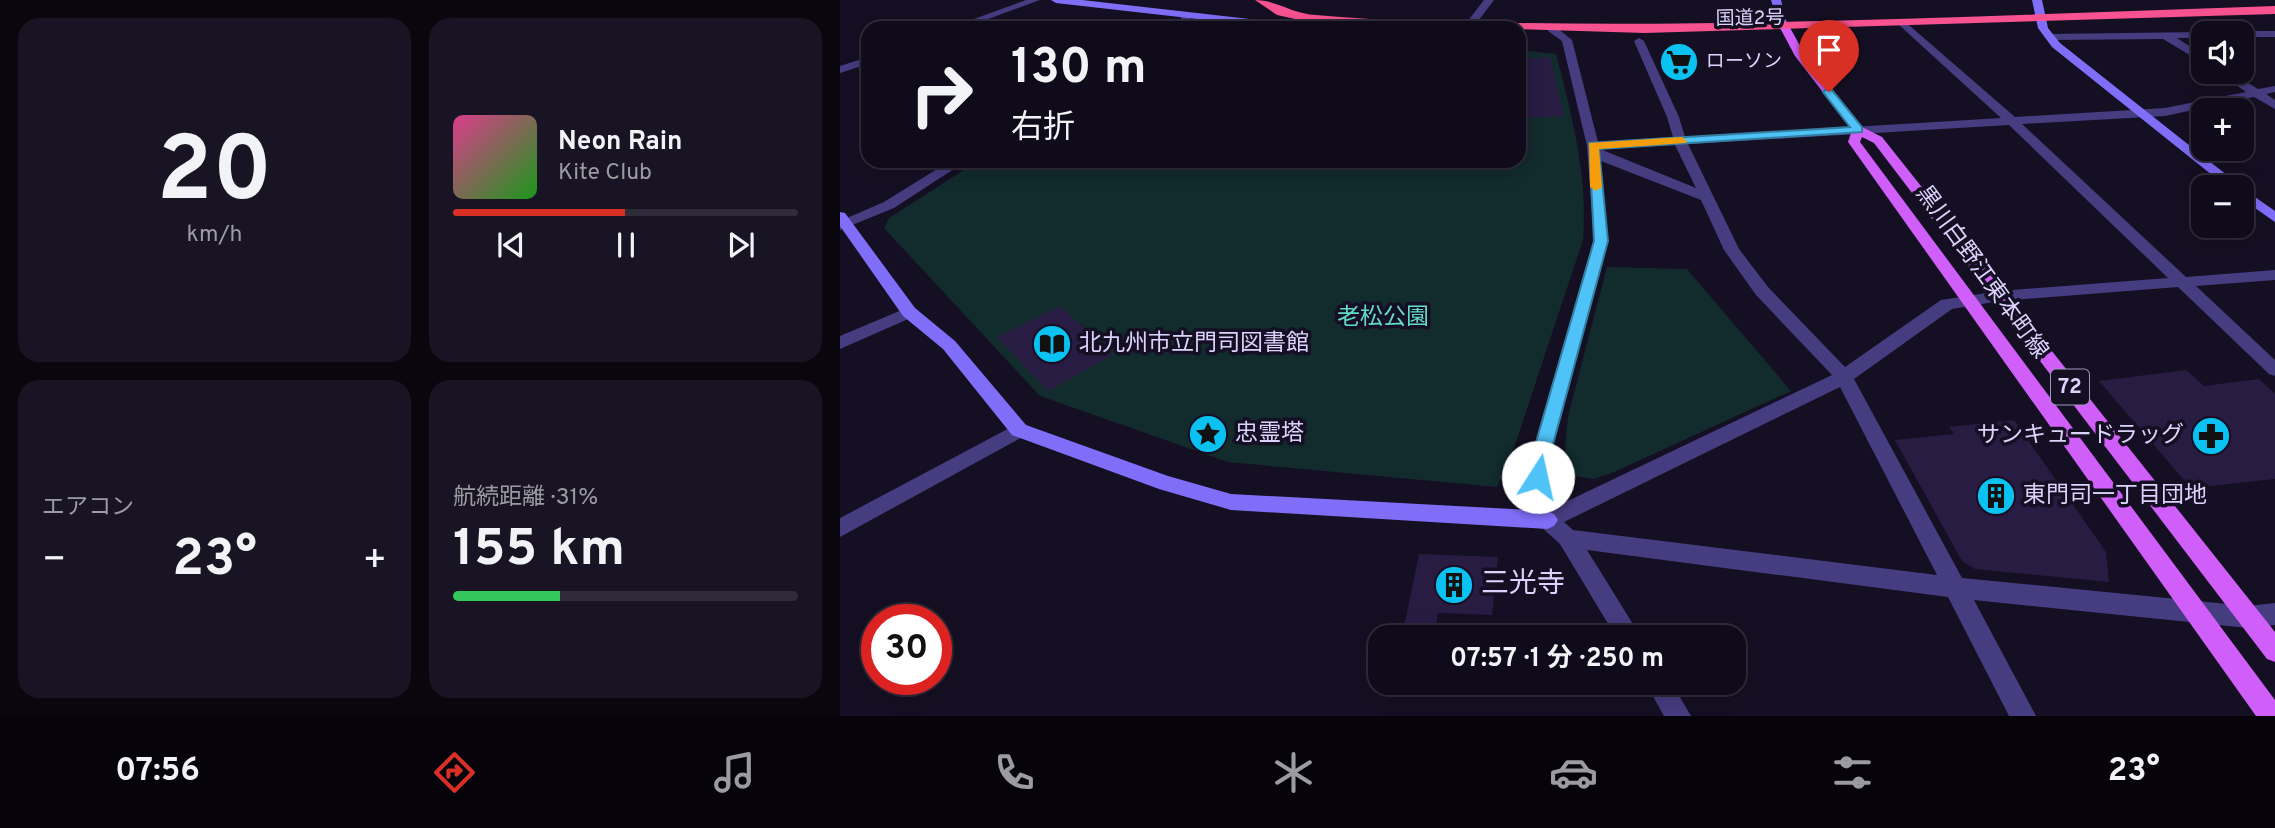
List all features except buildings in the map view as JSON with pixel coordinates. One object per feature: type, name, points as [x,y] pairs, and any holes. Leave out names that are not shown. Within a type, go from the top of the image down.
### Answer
[{"type":"highway","points":[[1261,0],[1277,18],[1290,21]]},
{"type":"highway","points":[[1261,0],[1299,21]]},
{"type":"highway","name":"国道2号","points":[[1526,38],[1639,41],[1902,22],[2044,27],[2275,10]]},
{"type":"highway","name":"国道2号","points":[[1526,28],[1915,32],[2275,18]]},
{"type":"main road","name":"黒川白野江東本町線","points":[[1786,32],[1858,130],[1878,140],[2275,651]]},
{"type":"main road","name":"黒川白野江東本町線","points":[[1858,130],[1854,142],[2271,716]]},
{"type":"street","points":[[974,21],[1035,0]]},
{"type":"street","points":[[1056,0],[1268,21]]},
{"type":"street","points":[[1473,21],[1489,0]]},
{"type":"street","points":[[1776,0],[1786,32]]},
{"type":"street","points":[[2037,0],[2044,27],[2079,66],[2219,175]]},
{"type":"street","points":[[1183,13],[1187,21]]},
{"type":"street","points":[[1220,16],[1277,18]]},
{"type":"street","points":[[1902,22],[2013,122],[2275,370]]},
{"type":"street","points":[[2044,27],[2167,37],[2191,36]]},
{"type":"street","points":[[1552,29],[1567,40],[1593,149],[1601,241],[1537,470],[1547,520],[1568,538],[1622,625]]},
{"type":"street","points":[[1567,40],[1586,29]]},
{"type":"street","points":[[2254,34],[2275,34]]},
{"type":"street","points":[[2167,37],[2191,52]]},
{"type":"street","points":[[1639,41],[1673,117],[1680,141],[1732,250],[1762,291],[1844,377],[2023,716]]},
{"type":"street","points":[[843,67],[861,62]]},
{"type":"street","points":[[843,67],[861,69]]},
{"type":"street","points":[[2242,84],[2275,105]]},
{"type":"street","points":[[1593,149],[1680,141],[2165,112],[2275,89]]},
{"type":"street","points":[[1593,149],[1706,197]]},
{"type":"street","points":[[948,168],[889,205],[842,222],[909,312],[949,345],[1018,430],[1166,483],[1231,502],[1547,520],[1844,377],[1947,304],[2000,296],[2275,275]]},
{"type":"street","points":[[2254,201],[2275,218]]},
{"type":"street","points":[[840,343],[909,312]]},
{"type":"street","points":[[840,528],[1018,430]]},
{"type":"street","points":[[1568,538],[1957,588],[2248,617],[2275,614]]},
{"type":"street","points":[[1665,695],[1678,716]]},
{"type":"green space","name":"老松公園","points":[[1526,51],[1556,54],[1581,169],[1584,216],[1583,240],[1512,454],[1497,487],[1228,462],[1040,396],[884,228],[889,218],[967,168],[1526,168]]},
{"type":"green space","points":[[1607,267],[1687,269],[1791,391],[1614,472],[1594,479],[1573,476],[1564,460],[1568,416]]},
{"type":"slow traffic","points":[[1596,187],[1593,146],[1682,141]]},
{"type":"place","name":"ローソン","points":[[1679,62]]},
{"type":"place","name":"北九州市立門司図書館","points":[[1052,344]]},
{"type":"place","name":"忠霊塔","points":[[1208,434]]},
{"type":"place","name":"サンキュードラッグ","points":[[2211,436]]},
{"type":"place","name":"東門司一丁目団地","points":[[1996,496]]},
{"type":"place","name":"三光寺","points":[[1454,585]]},
{"type":"route","points":[[1538,477],[1537,470],[1601,241],[1593,146],[1858,130],[1829,92]]}]
